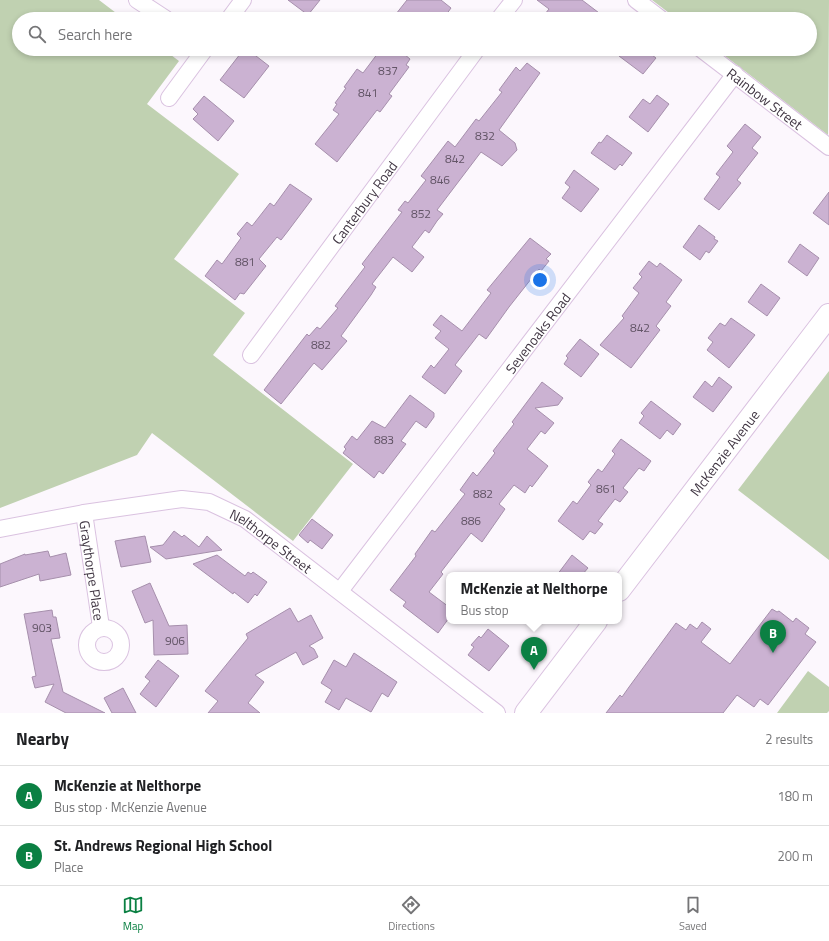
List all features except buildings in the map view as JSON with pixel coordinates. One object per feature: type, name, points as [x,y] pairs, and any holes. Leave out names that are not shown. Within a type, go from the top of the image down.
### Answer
[{"type":"main road","name":"McKenzie Avenue","points":[[622,586],[829,315]]},
{"type":"main road","points":[[526,713],[594,624]]},
{"type":"street","points":[[137,0],[155,12]]},
{"type":"street","points":[[234,12],[243,0]]},
{"type":"street","points":[[505,12],[514,0]]},
{"type":"street","points":[[636,0],[652,12]]},
{"type":"street","points":[[169,98],[200,56]]},
{"type":"street","name":"Canterbury Road","points":[[251,355],[472,56]]},
{"type":"street","name":"Rainbow Street","points":[[711,56],[829,147]]},
{"type":"street","name":"Sevenoaks Road","points":[[340,591],[735,74]]},
{"type":"street","name":"Nelthorpe Street","points":[[0,529],[84,513],[182,498],[209,502],[244,519],[340,591],[497,713]]},
{"type":"street","name":"Graythorpe Place","points":[[84,513],[101,627]]},
{"type":"green space","points":[[0,0],[99,0],[115,12],[12,12],[12,56],[172,56],[179,61],[147,104],[239,174],[174,259],[245,313],[213,355],[353,464],[293,541],[152,433],[137,455],[0,508]]},
{"type":"green space","points":[[652,0],[829,0],[828,135],[725,56],[817,56],[817,12],[668,12]]},
{"type":"green space","points":[[829,371],[829,560],[738,490]]},
{"type":"green space","points":[[808,671],[829,687],[829,711],[827,713],[777,713]]},
{"type":"place","name":"St. Andrews Regional High School","points":[[773,653]]},
{"type":"place","name":"McKenzie at Nelthorpe","points":[[534,670]]}]
